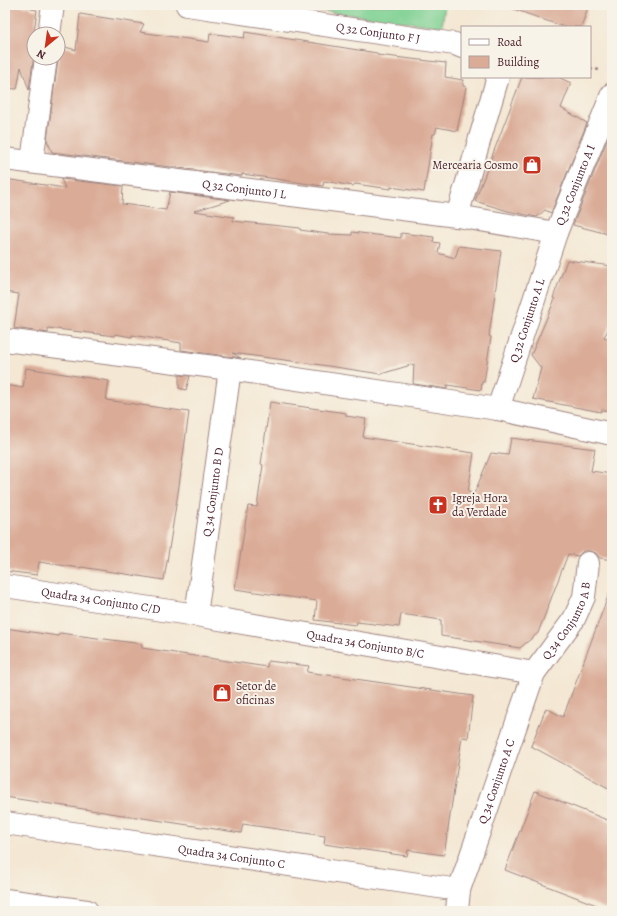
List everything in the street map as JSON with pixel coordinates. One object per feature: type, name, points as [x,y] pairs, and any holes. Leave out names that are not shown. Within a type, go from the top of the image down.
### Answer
[{"type":"street","points":[[50,26],[53,5]]},
{"type":"street","name":"Q 32 Conjunto F J","points":[[187,5],[295,12],[455,44],[461,47]]},
{"type":"street","points":[[32,161],[45,66]]},
{"type":"street","points":[[457,216],[498,78]]},
{"type":"street","name":"Q 32 Conjunto A I","points":[[556,233],[612,94]]},
{"type":"street","name":"Q 32 Conjunto J L","points":[[5,159],[32,161],[457,216],[556,233]]},
{"type":"street","name":"Q 32 Conjunto A L","points":[[498,409],[556,233]]},
{"type":"street","points":[[5,340],[230,369],[498,409],[612,434]]},
{"type":"street","name":"Q 34 Conjunto B D","points":[[196,615],[230,369]]},
{"type":"street","name":"Q 34 Conjunto A B","points":[[534,673],[574,619],[584,597],[588,562]]},
{"type":"street","name":"Quadra 34 Conjunto C/D","points":[[5,586],[196,615]]},
{"type":"street","name":"Quadra 34 Conjunto B/C","points":[[196,615],[534,673]]},
{"type":"street","name":"Q 34 Conjunto A C","points":[[458,901],[534,673]]},
{"type":"street","name":"Quadra 34 Conjunto C","points":[[5,824],[458,901]]},
{"type":"street","points":[[7,904],[87,911]]},
{"type":"green space","points":[[309,5],[445,5],[442,27],[308,9]]},
{"type":"building","points":[[5,5],[31,7],[31,9],[37,10],[35,26],[26,26],[26,66],[32,66],[29,90],[21,67],[17,89],[5,88]]},
{"type":"building","points":[[512,5],[589,5],[581,26],[561,26],[511,8]]},
{"type":"building","points":[[80,14],[144,24],[140,32],[209,42],[210,33],[244,38],[245,32],[377,53],[377,55],[446,63],[445,77],[463,80],[463,86],[466,87],[457,131],[437,127],[435,134],[433,134],[424,192],[391,187],[391,189],[355,184],[353,186],[324,181],[323,186],[242,174],[242,176],[52,152],[47,140],[57,66],[66,66],[66,47],[76,50]]},
{"type":"building","points":[[522,78],[560,78],[571,83],[561,108],[587,123],[551,213],[545,210],[537,217],[508,211],[475,201]]},
{"type":"building","points":[[609,135],[612,137],[612,235],[573,225]]},
{"type":"building","points":[[5,179],[65,188],[61,179],[123,186],[122,204],[166,210],[170,192],[230,200],[194,211],[234,217],[233,221],[300,228],[300,230],[328,234],[352,235],[352,232],[401,238],[401,233],[434,237],[433,242],[440,243],[438,253],[455,258],[459,246],[501,251],[489,336],[491,337],[484,382],[482,382],[481,390],[447,385],[447,389],[414,384],[414,364],[381,374],[232,353],[241,358],[181,350],[181,343],[132,335],[132,337],[115,334],[115,336],[48,328],[48,333],[14,328],[19,294],[5,292]]},
{"type":"building","points":[[567,260],[612,266],[612,323],[604,337],[612,340],[612,411],[601,410],[601,412],[533,399],[541,368],[531,355],[555,299],[553,298]]},
{"type":"building","points":[[26,368],[109,381],[106,400],[189,412],[164,580],[39,562],[37,575],[5,571],[5,385],[23,388]]},
{"type":"building","points":[[179,375],[190,376],[186,390],[179,388]]},
{"type":"building","points":[[270,402],[346,413],[346,416],[366,419],[363,437],[474,453],[468,492],[474,494],[491,453],[508,455],[511,438],[595,449],[591,471],[612,474],[612,560],[600,558],[596,553],[590,551],[583,551],[578,556],[568,554],[538,633],[520,648],[441,636],[441,620],[401,614],[399,627],[357,622],[356,625],[315,620],[317,601],[235,589],[248,506],[257,507],[263,465],[261,464]]},
{"type":"building","points":[[610,591],[612,591],[612,790],[531,746],[546,708],[563,717]]},
{"type":"building","points":[[5,628],[58,636],[60,633],[142,644],[142,648],[267,667],[268,661],[309,666],[307,672],[473,696],[468,738],[462,737],[444,855],[408,850],[407,856],[324,844],[325,836],[243,824],[241,833],[5,797]]},
{"type":"building","points":[[535,791],[612,822],[612,911],[505,870]]},
{"type":"place","name":"Mercearia Cosmo","points":[[532,165]]},
{"type":"place","name":"Igreja Hora da Verdade","points":[[438,505]]},
{"type":"place","name":"Setor de oficinas","points":[[222,693]]}]
